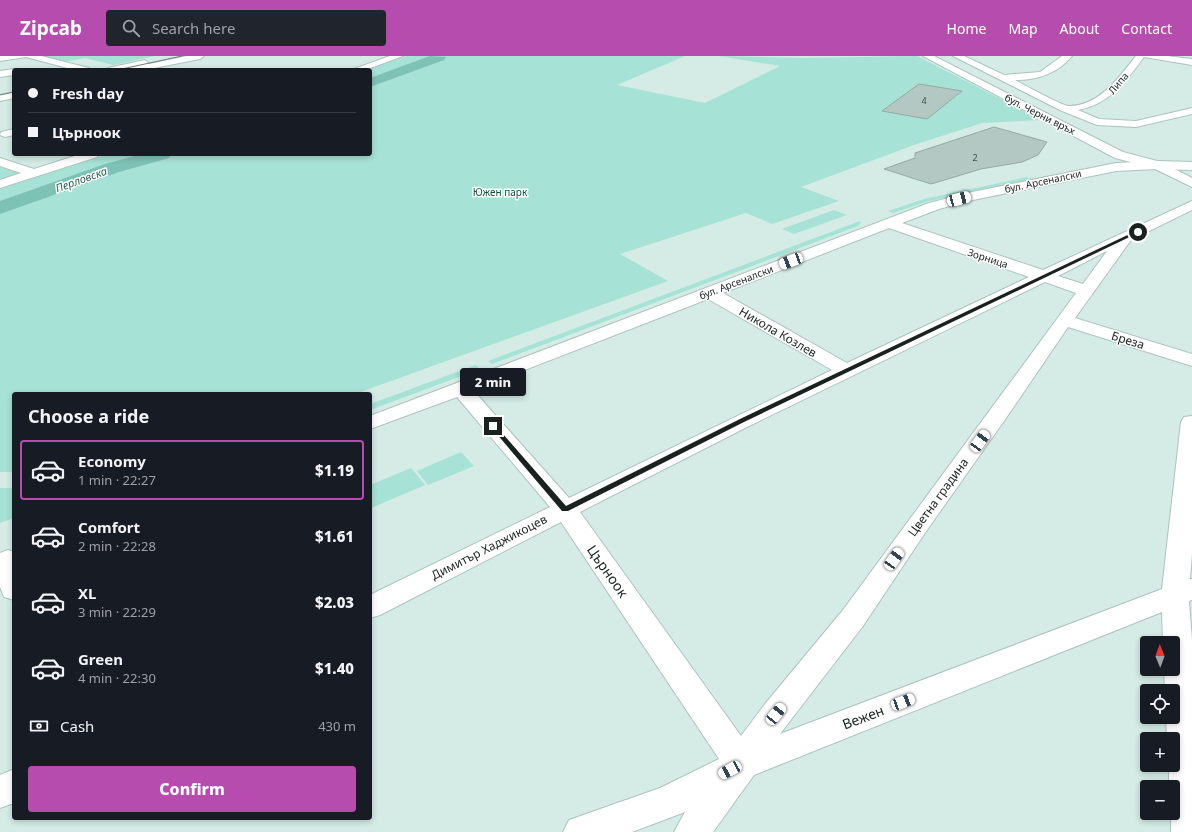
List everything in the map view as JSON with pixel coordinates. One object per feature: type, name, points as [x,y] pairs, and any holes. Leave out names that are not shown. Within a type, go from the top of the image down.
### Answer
[{"type":"street","points":[[0,58],[23,56]]},
{"type":"street","points":[[30,56],[79,68]]},
{"type":"street","points":[[120,68],[176,56]]},
{"type":"street","points":[[141,68],[200,56]]},
{"type":"street","points":[[362,68],[399,56]]},
{"type":"street","name":"бул. Черни връх","points":[[927,56],[1119,155],[1157,165],[1192,183]]},
{"type":"street","name":"бул. Черни връх","points":[[946,56],[1103,132]]},
{"type":"street","points":[[957,56],[963,56]]},
{"type":"street","name":"бул. Черни връх","points":[[957,56],[1089,119],[1112,124],[1136,124],[1192,111]]},
{"type":"street","points":[[1003,78],[1031,77],[1043,74],[1068,56]]},
{"type":"street","name":"Липа","points":[[1066,109],[1077,108],[1100,101],[1109,94],[1141,56]]},
{"type":"street","points":[[1148,56],[1192,62]]},
{"type":"street","points":[[38,67],[60,63]]},
{"type":"street","points":[[0,74],[12,72]]},
{"type":"street","points":[[0,94],[12,91]]},
{"type":"street","points":[[0,98],[12,95]]},
{"type":"street","name":"бул. Черни връх","points":[[1131,147],[1145,154],[1157,165]]},
{"type":"street","points":[[0,184],[87,156]]},
{"type":"street","points":[[0,162],[34,173]]},
{"type":"street","points":[[1157,165],[1192,166]]},
{"type":"street","name":"бул. Арсеналски","points":[[372,422],[934,206],[972,196],[1116,166],[1157,165]]},
{"type":"street","name":"Димитър Хаджикоцев","points":[[372,606],[742,421],[1045,277],[1192,205]]},
{"type":"street","name":"Зорница","points":[[888,223],[1087,291]]},
{"type":"street","name":"Цветна градина","points":[[692,832],[742,764],[776,714],[853,618],[918,524],[997,417],[1064,320],[1126,238]]},
{"type":"street","name":"Никола Козлев","points":[[709,292],[847,371]]},
{"type":"street","name":"Бреза","points":[[1064,320],[1192,360]]},
{"type":"street","name":"Църноок","points":[[460,388],[565,509],[742,764]]},
{"type":"street","points":[[1190,832],[1184,592],[1192,422]]},
{"type":"street","points":[[8,560],[12,580]]},
{"type":"street","name":"Вежен","points":[[581,832],[668,803],[742,764],[1184,592]]},
{"type":"street","points":[[0,792],[12,786]]},
{"type":"green space","points":[[30,56],[155,56],[113,65],[85,58],[58,63]]},
{"type":"green space","name":"Южен парк","points":[[407,56],[685,56],[617,85],[705,103],[780,66],[719,56],[804,58],[917,56],[1042,120],[982,123],[914,145],[801,187],[839,201],[772,224],[746,213],[620,254],[668,281],[361,392],[12,392],[12,472],[0,472],[0,189],[102,156],[372,156],[371,68]]},
{"type":"green space","points":[[0,165],[28,173],[0,182]]},
{"type":"green space","points":[[1027,177],[1032,179],[929,201],[893,213],[888,211],[924,199]]},
{"type":"green space","points":[[834,210],[847,215],[794,234],[782,229]]},
{"type":"green space","points":[[860,221],[861,223],[858,226],[492,364],[488,361]]},
{"type":"green space","points":[[476,365],[480,369],[372,409],[372,403]]},
{"type":"green space","points":[[461,452],[474,466],[428,485],[417,471]]},
{"type":"green space","points":[[411,468],[425,485],[372,508],[372,484]]},
{"type":"green space","points":[[0,488],[12,488],[12,519],[0,523]]},
{"type":"building","points":[[919,84],[962,91],[927,119],[882,111]]},
{"type":"building","points":[[994,127],[1047,142],[1038,155],[1022,162],[981,169],[931,184],[884,169],[915,158],[915,153]]},
{"type":"waterway","name":"Перловска","points":[[372,82],[439,57]]},
{"type":"waterway","name":"Перловска","points":[[0,208],[112,168],[156,156]]},
{"type":"tram line","points":[[126,68],[182,56]]},
{"type":"tram line","points":[[0,95],[12,92]]},
{"type":"route","points":[[493,426],[565,509],[742,421],[1138,232]]}]
